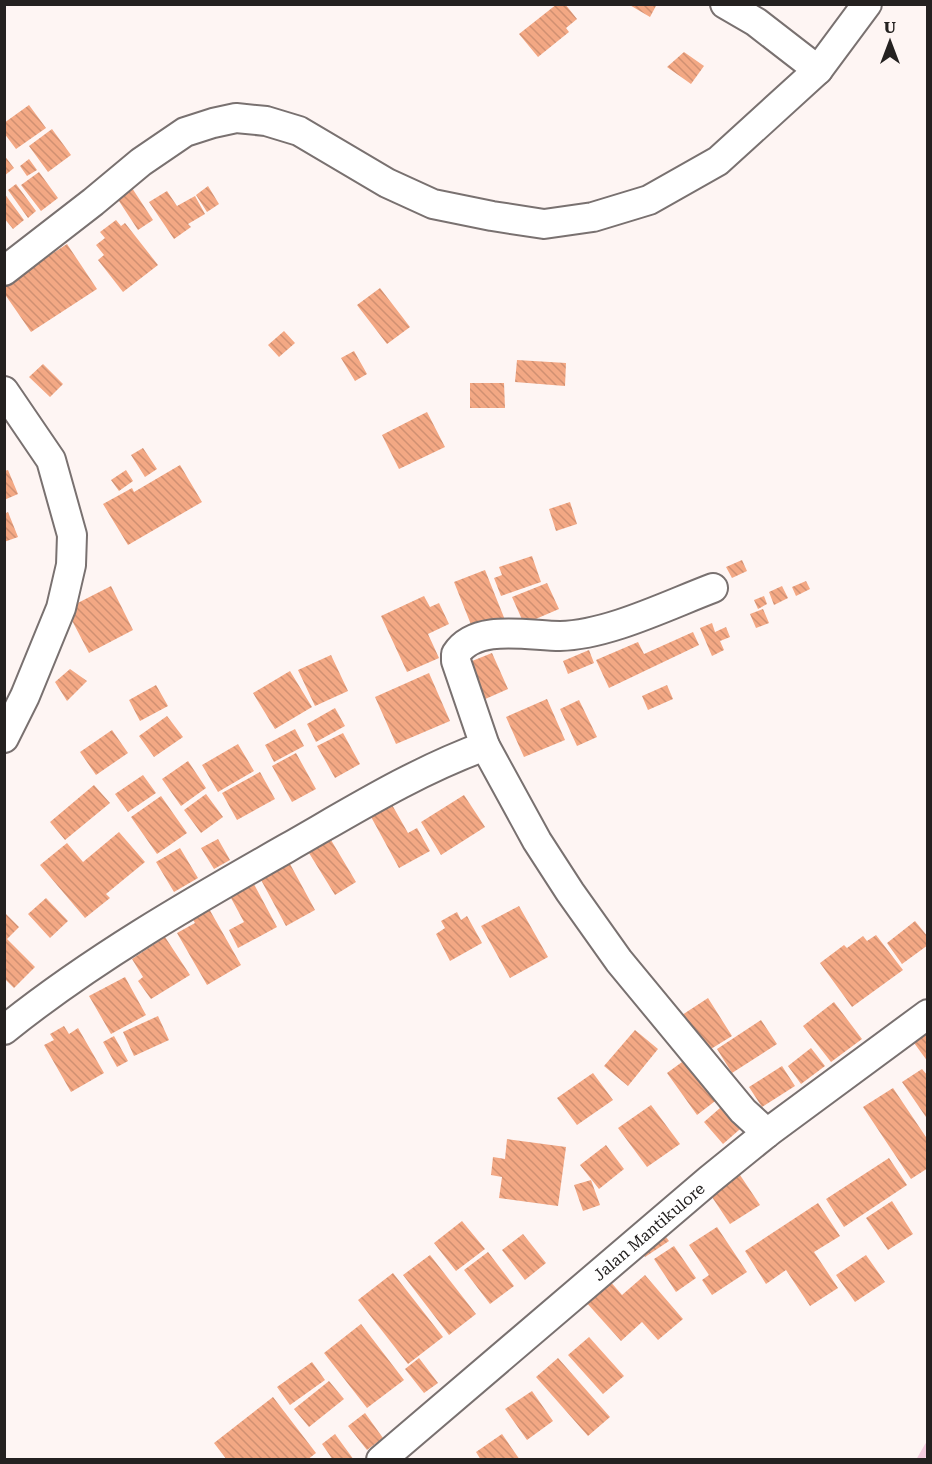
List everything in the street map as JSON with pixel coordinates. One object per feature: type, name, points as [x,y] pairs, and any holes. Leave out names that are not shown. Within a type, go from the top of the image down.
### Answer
[{"type":"street","points":[[725,4],[756,22],[818,70]]},
{"type":"street","points":[[4,271],[141,162],[185,132],[236,118],[266,121],[299,131],[387,183],[433,204],[544,224],[593,217],[649,200],[718,161],[818,70],[867,4]]},
{"type":"street","points":[[4,391],[51,460],[72,535],[71,565],[61,608],[25,696],[4,738]]},
{"type":"street","points":[[713,588],[587,633],[561,636],[496,633],[460,646],[456,654],[456,661],[485,746],[537,841],[570,892],[619,961],[743,1111],[767,1133]]},
{"type":"street","points":[[4,1030],[35,1006],[201,897],[381,793],[453,757],[485,746]]},
{"type":"street","name":"Jalan Mantikulore","points":[[381,1460],[709,1180],[767,1133],[927,1014]]},
{"type":"building","points":[[557,4],[565,4],[577,19],[566,28],[569,32],[538,57],[519,34]]},
{"type":"building","points":[[628,4],[657,4],[650,17]]},
{"type":"building","points":[[684,52],[704,66],[691,84],[667,67]]},
{"type":"building","points":[[29,105],[46,128],[16,149],[4,133],[4,123]]},
{"type":"building","points":[[52,129],[71,155],[48,172],[29,146]]},
{"type":"building","points":[[4,155],[14,168],[4,176]]},
{"type":"building","points":[[29,159],[37,170],[27,176],[20,166]]},
{"type":"building","points":[[39,172],[58,198],[41,211],[21,185]]},
{"type":"building","points":[[16,184],[36,211],[28,218],[8,190]]},
{"type":"building","points":[[208,186],[219,204],[207,212],[196,195]]},
{"type":"building","points":[[132,188],[153,220],[138,230],[117,198]]},
{"type":"building","points":[[167,191],[177,206],[195,196],[205,214],[188,224],[191,227],[174,239],[149,202]]},
{"type":"building","points":[[4,193],[24,220],[13,229],[4,218]]},
{"type":"building","points":[[116,220],[121,226],[125,223],[158,265],[123,292],[98,260],[104,255],[96,245],[105,238],[100,232]]},
{"type":"building","points":[[67,244],[97,289],[31,332],[4,293],[4,285]]},
{"type":"building","points":[[380,288],[410,327],[387,344],[357,305]]},
{"type":"building","points":[[284,331],[295,343],[279,357],[268,345]]},
{"type":"building","points":[[354,351],[367,374],[355,381],[341,358]]},
{"type":"building","points":[[517,360],[566,363],[565,386],[515,382]]},
{"type":"building","points":[[43,364],[63,384],[50,397],[29,377]]},
{"type":"building","points":[[470,383],[504,383],[505,408],[470,408]]},
{"type":"building","points":[[427,412],[445,447],[399,469],[382,435]]},
{"type":"building","points":[[143,448],[157,469],[145,477],[131,455]]},
{"type":"building","points":[[180,465],[202,502],[128,545],[103,504],[132,488],[134,492]]},
{"type":"building","points":[[8,470],[18,494],[4,500],[4,471]]},
{"type":"building","points":[[126,470],[133,481],[119,491],[111,480]]},
{"type":"building","points":[[570,502],[577,524],[556,531],[549,509]]},
{"type":"building","points":[[8,512],[18,537],[4,542],[4,514]]},
{"type":"building","points":[[532,556],[541,582],[501,596],[494,578],[502,575],[499,567]]},
{"type":"building","points":[[742,560],[747,571],[732,578],[726,567]]},
{"type":"building","points":[[485,570],[507,625],[476,637],[454,582]]},
{"type":"building","points":[[806,581],[810,589],[796,596],[792,587]]},
{"type":"building","points":[[547,583],[559,609],[524,624],[512,597]]},
{"type":"building","points":[[111,586],[133,630],[89,653],[66,609]]},
{"type":"building","points":[[782,586],[788,598],[774,605],[769,592]]},
{"type":"building","points":[[424,596],[430,607],[439,603],[449,624],[428,634],[439,658],[407,672],[381,616]]},
{"type":"building","points":[[764,596],[767,604],[758,609],[754,600]]},
{"type":"building","points":[[763,609],[769,623],[756,628],[750,614]]},
{"type":"building","points":[[712,623],[715,632],[726,627],[730,637],[720,641],[724,650],[712,656],[700,628]]},
{"type":"building","points":[[693,632],[699,645],[609,688],[596,660],[638,642],[644,654]]},
{"type":"building","points":[[589,650],[594,663],[568,674],[563,661]]},
{"type":"building","points":[[492,653],[508,689],[483,700],[467,663]]},
{"type":"building","points":[[331,655],[348,691],[315,706],[298,670]]},
{"type":"building","points":[[70,669],[87,681],[67,701],[55,682]]},
{"type":"building","points":[[290,671],[312,707],[275,729],[253,693]]},
{"type":"building","points":[[429,673],[450,721],[396,744],[375,697]]},
{"type":"building","points":[[156,685],[168,706],[140,721],[129,700]]},
{"type":"building","points":[[667,685],[673,699],[648,710],[642,696]]},
{"type":"building","points":[[547,699],[565,740],[524,757],[506,717]]},
{"type":"building","points":[[579,700],[597,737],[577,746],[560,709]]},
{"type":"building","points":[[335,708],[345,726],[316,742],[307,724]]},
{"type":"building","points":[[167,716],[183,737],[154,757],[139,736]]},
{"type":"building","points":[[295,729],[304,746],[274,762],[265,745]]},
{"type":"building","points":[[112,730],[128,753],[96,775],[80,752]]},
{"type":"building","points":[[343,733],[360,764],[335,778],[317,746]]},
{"type":"building","points":[[238,744],[254,771],[218,792],[202,765]]},
{"type":"building","points":[[296,753],[316,789],[292,802],[272,766]]},
{"type":"building","points":[[188,761],[206,788],[181,806],[162,779]]},
{"type":"building","points":[[260,772],[275,799],[237,820],[222,793]]},
{"type":"building","points":[[143,775],[156,793],[128,812],[115,794]]},
{"type":"building","points":[[94,785],[110,803],[65,840],[50,822]]},
{"type":"building","points":[[206,794],[223,817],[201,833],[184,810]]},
{"type":"building","points":[[464,795],[485,827],[441,855],[421,822]]},
{"type":"building","points":[[161,796],[187,833],[157,854],[131,817]]},
{"type":"building","points":[[391,803],[408,833],[417,828],[430,851],[399,868],[370,815]]},
{"type":"building","points":[[119,832],[145,862],[106,894],[110,898],[85,918],[40,865],[67,843],[83,862]]},
{"type":"building","points":[[328,835],[356,882],[335,895],[309,853],[316,849],[313,844]]},
{"type":"building","points":[[218,839],[230,860],[214,869],[201,848]]},
{"type":"building","points":[[180,848],[198,878],[174,892],[156,862]]},
{"type":"building","points":[[290,864],[315,910],[286,926],[261,880]]},
{"type":"building","points":[[249,875],[277,927],[238,948],[229,930],[244,922],[231,898],[242,891],[237,881]]},
{"type":"building","points":[[46,898],[68,921],[50,938],[28,914]]},
{"type":"building","points":[[519,906],[548,957],[510,978],[481,926]]},
{"type":"building","points":[[208,907],[241,965],[207,985],[177,933],[195,923],[191,916]]},
{"type":"building","points":[[457,912],[461,920],[467,916],[482,943],[450,961],[436,934],[445,928],[441,921]]},
{"type":"building","points":[[6,914],[19,927],[7,939],[35,967],[14,988],[4,978]]},
{"type":"building","points":[[915,921],[928,937],[928,945],[902,964],[887,943]]},
{"type":"building","points":[[876,935],[903,970],[852,1007],[820,963],[844,945],[847,948],[863,936],[867,941]]},
{"type":"building","points":[[165,937],[190,975],[151,999],[138,981],[143,977],[132,959]]},
{"type":"building","points":[[125,977],[146,1015],[111,1034],[89,996]]},
{"type":"building","points":[[708,998],[732,1036],[706,1052],[682,1015]]},
{"type":"building","points":[[834,1002],[862,1039],[831,1062],[803,1026]]},
{"type":"building","points":[[158,1016],[169,1040],[134,1056],[123,1032]]},
{"type":"building","points":[[761,1020],[777,1044],[732,1073],[717,1049]]},
{"type":"building","points":[[928,1024],[928,1062],[909,1036]]},
{"type":"building","points":[[64,1026],[69,1034],[78,1028],[104,1073],[71,1092],[44,1045],[54,1040],[50,1034]]},
{"type":"building","points":[[635,1030],[658,1049],[628,1086],[604,1066]]},
{"type":"building","points":[[114,1036],[128,1061],[117,1067],[103,1042]]},
{"type":"building","points":[[811,1048],[825,1066],[801,1084],[788,1066]]},
{"type":"building","points":[[693,1054],[723,1095],[697,1115],[667,1073]]},
{"type":"building","points":[[782,1066],[795,1086],[762,1107],[749,1087]]},
{"type":"building","points":[[922,1069],[928,1076],[928,1120],[902,1082]]},
{"type":"building","points":[[593,1073],[613,1100],[577,1125],[557,1098]]},
{"type":"building","points":[[893,1088],[928,1140],[928,1168],[911,1179],[863,1107]]},
{"type":"building","points":[[728,1101],[747,1123],[723,1144],[704,1122]]},
{"type":"building","points":[[651,1105],[680,1144],[647,1167],[618,1128]]},
{"type":"building","points":[[507,1139],[566,1147],[558,1206],[499,1198],[502,1177],[491,1175],[493,1157],[505,1159]]},
{"type":"building","points":[[606,1145],[624,1169],[599,1189],[580,1165]]},
{"type":"building","points":[[889,1158],[907,1185],[844,1227],[826,1199]]},
{"type":"building","points":[[740,1175],[760,1205],[730,1224],[710,1194]]},
{"type":"building","points":[[591,1180],[600,1205],[583,1211],[574,1185]]},
{"type":"building","points":[[892,1201],[913,1234],[888,1250],[866,1218]]},
{"type":"building","points":[[818,1203],[840,1236],[814,1252],[838,1288],[810,1306],[786,1270],[766,1284],[745,1251]]},
{"type":"building","points":[[462,1221],[485,1249],[456,1271],[434,1243]]},
{"type":"building","points":[[717,1227],[747,1272],[712,1295],[702,1280],[709,1275],[689,1245]]},
{"type":"building","points":[[660,1229],[669,1241],[645,1257],[637,1244]]},
{"type":"building","points":[[523,1234],[546,1263],[525,1280],[502,1250]]},
{"type":"building","points":[[674,1246],[696,1278],[676,1292],[654,1259]]},
{"type":"building","points":[[488,1252],[514,1286],[490,1304],[464,1270]]},
{"type":"building","points":[[430,1255],[476,1314],[449,1335],[403,1275]]},
{"type":"building","points":[[866,1255],[885,1282],[855,1302],[836,1275]]},
{"type":"building","points":[[393,1273],[443,1337],[408,1364],[358,1300]]},
{"type":"building","points":[[645,1275],[683,1319],[658,1340],[642,1322],[621,1341],[585,1301],[609,1280],[622,1295]]},
{"type":"building","points":[[361,1324],[404,1380],[367,1408],[324,1353]]},
{"type":"building","points":[[589,1337],[624,1376],[603,1394],[568,1355]]},
{"type":"building","points":[[419,1358],[438,1383],[424,1393],[405,1369]]},
{"type":"building","points":[[558,1358],[610,1417],[588,1436],[536,1377]]},
{"type":"building","points":[[312,1362],[325,1380],[290,1405],[277,1387]]},
{"type":"building","points":[[329,1381],[344,1399],[309,1427],[294,1409]]},
{"type":"building","points":[[532,1391],[553,1421],[527,1440],[505,1409]]},
{"type":"building","points":[[273,1397],[316,1453],[307,1460],[227,1460],[214,1443]]},
{"type":"building","points":[[365,1413],[383,1438],[367,1450],[348,1426]]},
{"type":"building","points":[[335,1434],[354,1460],[333,1460],[322,1444]]},
{"type":"building","points":[[502,1434],[520,1460],[481,1460],[476,1452]]},
{"type":"waterway","points":[[920,1460],[928,1446]]}]
